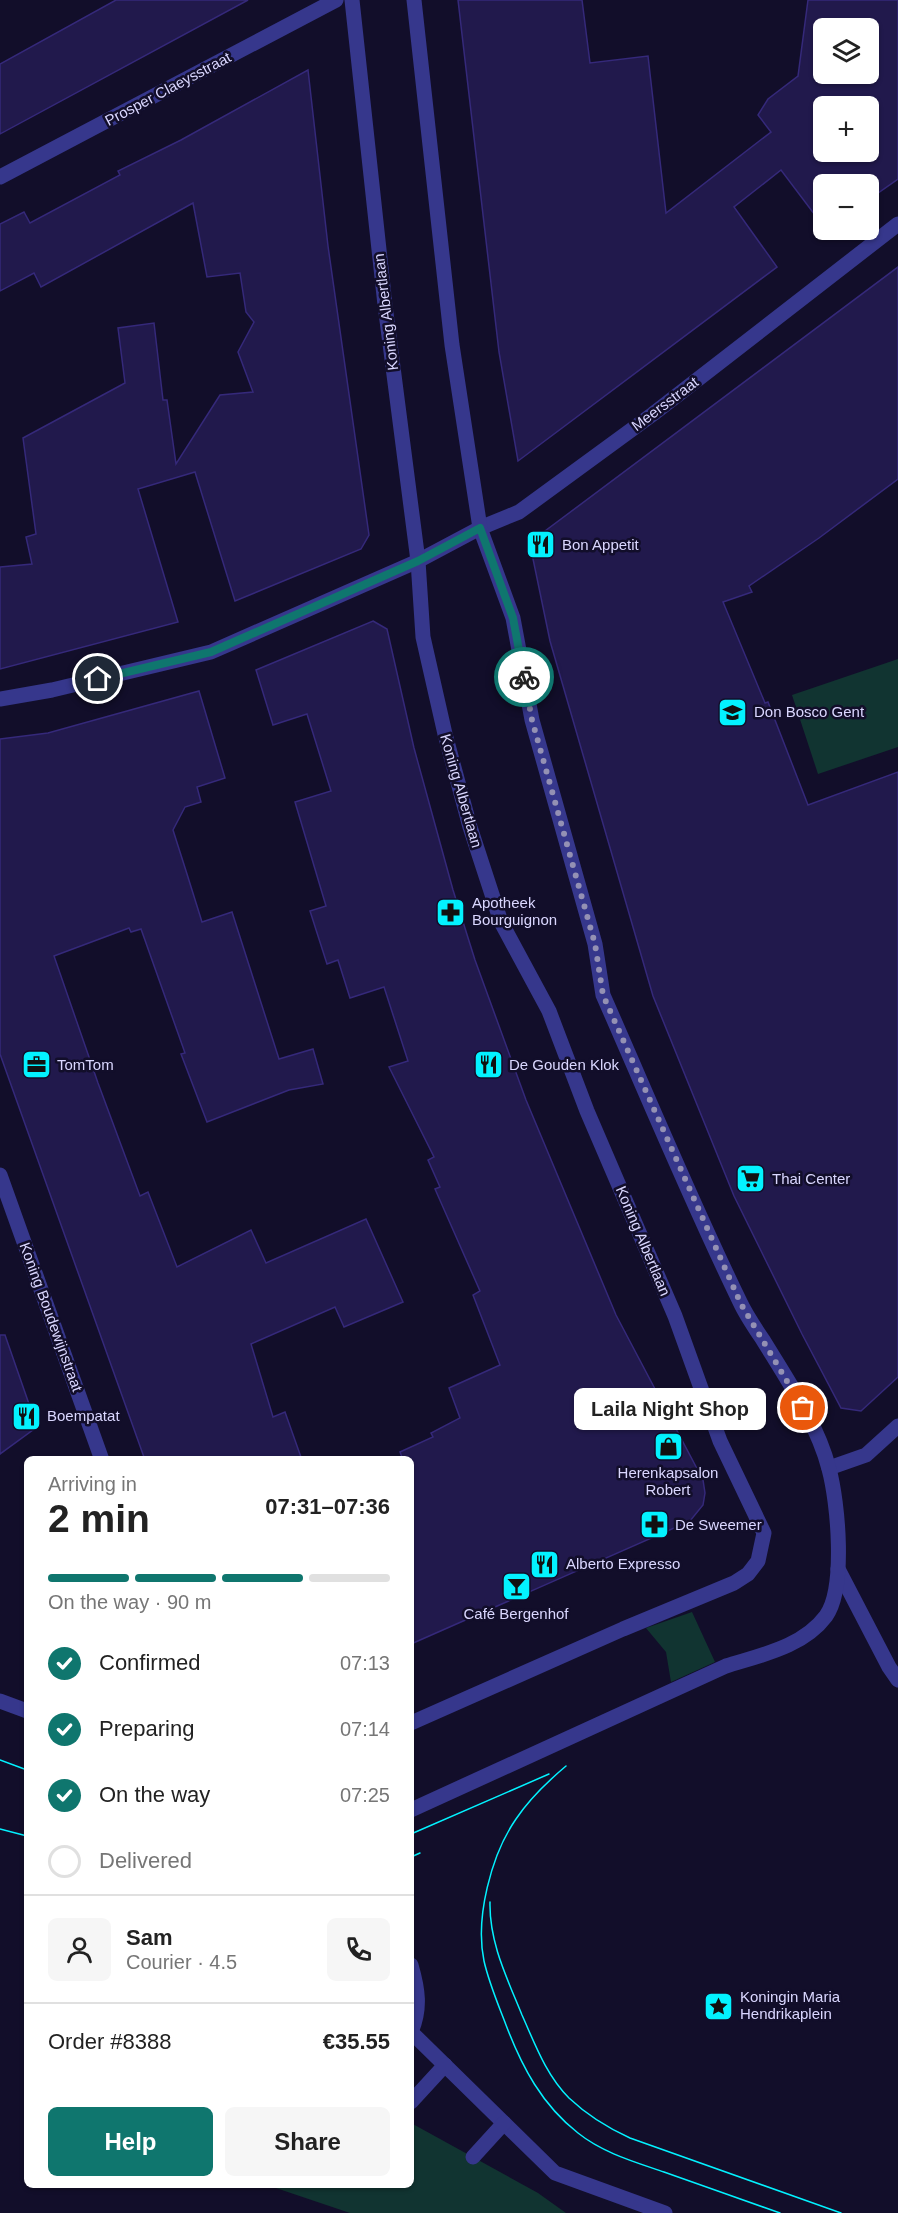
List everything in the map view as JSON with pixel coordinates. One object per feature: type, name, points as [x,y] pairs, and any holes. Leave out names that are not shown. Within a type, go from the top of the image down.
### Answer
[{"type":"street","name":"Prosper Claeysstraat","points":[[0,177],[336,0]]},
{"type":"street","name":"Koning Albertlaan","points":[[352,0],[385,305],[418,561],[423,637],[442,723],[470,826],[501,922],[549,1011],[587,1111],[675,1316],[720,1441],[763,1531],[763,1545],[758,1561],[748,1574],[734,1583],[623,1629],[414,1722]]},
{"type":"street","points":[[414,0],[452,345],[480,528],[513,618],[532,720],[595,944],[603,995],[741,1304],[796,1394],[829,1468],[837,1509],[835,1590],[827,1615],[806,1637],[772,1652],[726,1666],[414,1809]]},
{"type":"street","name":"Meersstraat","points":[[0,699],[52,690],[211,652],[418,561],[480,528],[519,512],[662,407],[898,225]]},
{"type":"street","name":"Koning Boudewijnstraat","points":[[0,1175],[101,1456]]},
{"type":"street","points":[[829,1468],[866,1455],[898,1426]]},
{"type":"street","points":[[837,1569],[898,1680]]},
{"type":"street","points":[[0,1701],[24,1710]]},
{"type":"street","points":[[414,1975],[418,1988],[418,2013],[414,2024]]},
{"type":"street","points":[[414,2035],[555,2173],[665,2213]]},
{"type":"street","points":[[414,2099],[445,2065]]},
{"type":"street","points":[[473,2157],[504,2123]]},
{"type":"green space","points":[[898,659],[898,747],[818,774],[792,695]]},
{"type":"green space","points":[[692,1612],[715,1662],[671,1682],[666,1652],[646,1628]]},
{"type":"green space","points":[[414,2125],[538,2193],[566,2213],[350,2213],[276,2188],[414,2188]]},
{"type":"building","points":[[116,0],[248,0],[0,134],[0,64]]},
{"type":"building","points":[[458,0],[582,0],[590,63],[648,56],[666,213],[771,132],[758,115],[768,99],[798,76],[808,0],[898,0],[898,179],[879,192],[879,174],[813,174],[813,212],[781,170],[734,207],[777,267],[518,461],[499,352]]},
{"type":"building","points":[[308,70],[328,246],[369,535],[361,549],[235,601],[195,472],[138,489],[178,622],[0,669],[0,567],[32,564],[26,537],[36,534],[23,438],[125,383],[118,328],[154,323],[163,400],[167,400],[176,464],[220,395],[253,392],[238,352],[254,322],[246,312],[240,273],[207,277],[193,203],[41,287],[34,273],[0,291],[0,224],[24,212],[30,223],[120,175],[118,171],[181,140]]},
{"type":"building","name":"Don Bosco Gent","points":[[898,267],[898,479],[819,538],[749,586],[752,592],[723,602],[765,703],[768,702],[808,805],[898,772],[898,1377],[861,1411],[841,1408],[802,1334],[734,1196],[653,996],[550,641],[533,552],[541,534]]},
{"type":"building","points":[[373,621],[387,629],[414,748],[453,890],[475,960],[526,1100],[616,1315],[703,1480],[705,1493],[703,1505],[690,1521],[414,1643],[414,1456],[402,1456],[400,1452],[433,1437],[431,1433],[460,1418],[449,1388],[500,1365],[473,1295],[480,1291],[435,1189],[440,1187],[428,1160],[434,1157],[389,1067],[408,1061],[384,987],[350,998],[338,960],[327,964],[310,911],[326,906],[295,802],[331,791],[307,714],[273,725],[256,670]]},
{"type":"building","points":[[199,691],[225,778],[197,787],[201,802],[185,807],[173,830],[202,922],[232,912],[279,1059],[313,1049],[323,1084],[289,1090],[207,1122],[181,1054],[185,1053],[141,929],[131,932],[129,928],[54,956],[140,1196],[148,1192],[177,1267],[251,1230],[266,1263],[366,1219],[403,1302],[344,1327],[335,1307],[251,1344],[273,1417],[285,1412],[301,1456],[144,1456],[0,1054],[0,739],[48,733]]},
{"type":"building","points":[[0,1335],[5,1335],[37,1427],[0,1454]]},
{"type":"tram line","points":[[0,1760],[24,1769]]},
{"type":"tram line","points":[[566,1766],[521,1811],[499,1850],[487,1887],[482,1926],[484,1961],[519,2056],[544,2098],[565,2122],[588,2140],[631,2161],[780,2213]]},
{"type":"tram line","points":[[414,1833],[549,1774]]},
{"type":"tram line","points":[[0,1829],[24,1835]]},
{"type":"tram line","points":[[414,1856],[420,1853]]},
{"type":"tram line","points":[[490,1902],[492,1931],[505,1974],[547,2069],[569,2098],[598,2121],[630,2138],[841,2213]]},
{"type":"way so far","points":[[524,677],[532,720],[595,944],[603,995],[741,1304],[803,1408]]},
{"type":"place","name":"Bon Appetit","points":[[541,545]]},
{"type":"place","name":"Don Bosco Gent","points":[[733,712]]},
{"type":"place","name":"Apotheek Bourguignon","points":[[451,912]]},
{"type":"place","name":"TomTom","points":[[36,1065]]},
{"type":"place","name":"De Gouden Klok","points":[[488,1065]]},
{"type":"place","name":"Thai Center","points":[[751,1179]]},
{"type":"place","name":"Laila Night Shop","points":[[803,1408]]},
{"type":"place","name":"Boempatat","points":[[26,1416]]},
{"type":"place","name":"Herenkapsalon Robert","points":[[668,1446]]},
{"type":"place","name":"De Sweemer","points":[[654,1525]]},
{"type":"place","name":"Alberto Expresso","points":[[545,1564]]},
{"type":"place","name":"Café Bergenhof","points":[[516,1587]]},
{"type":"place","name":"Koningin Maria Hendrikaplein","points":[[719,2006]]},
{"type":"route","points":[[98,679],[211,652],[418,561],[480,528],[513,618],[524,677]]}]
